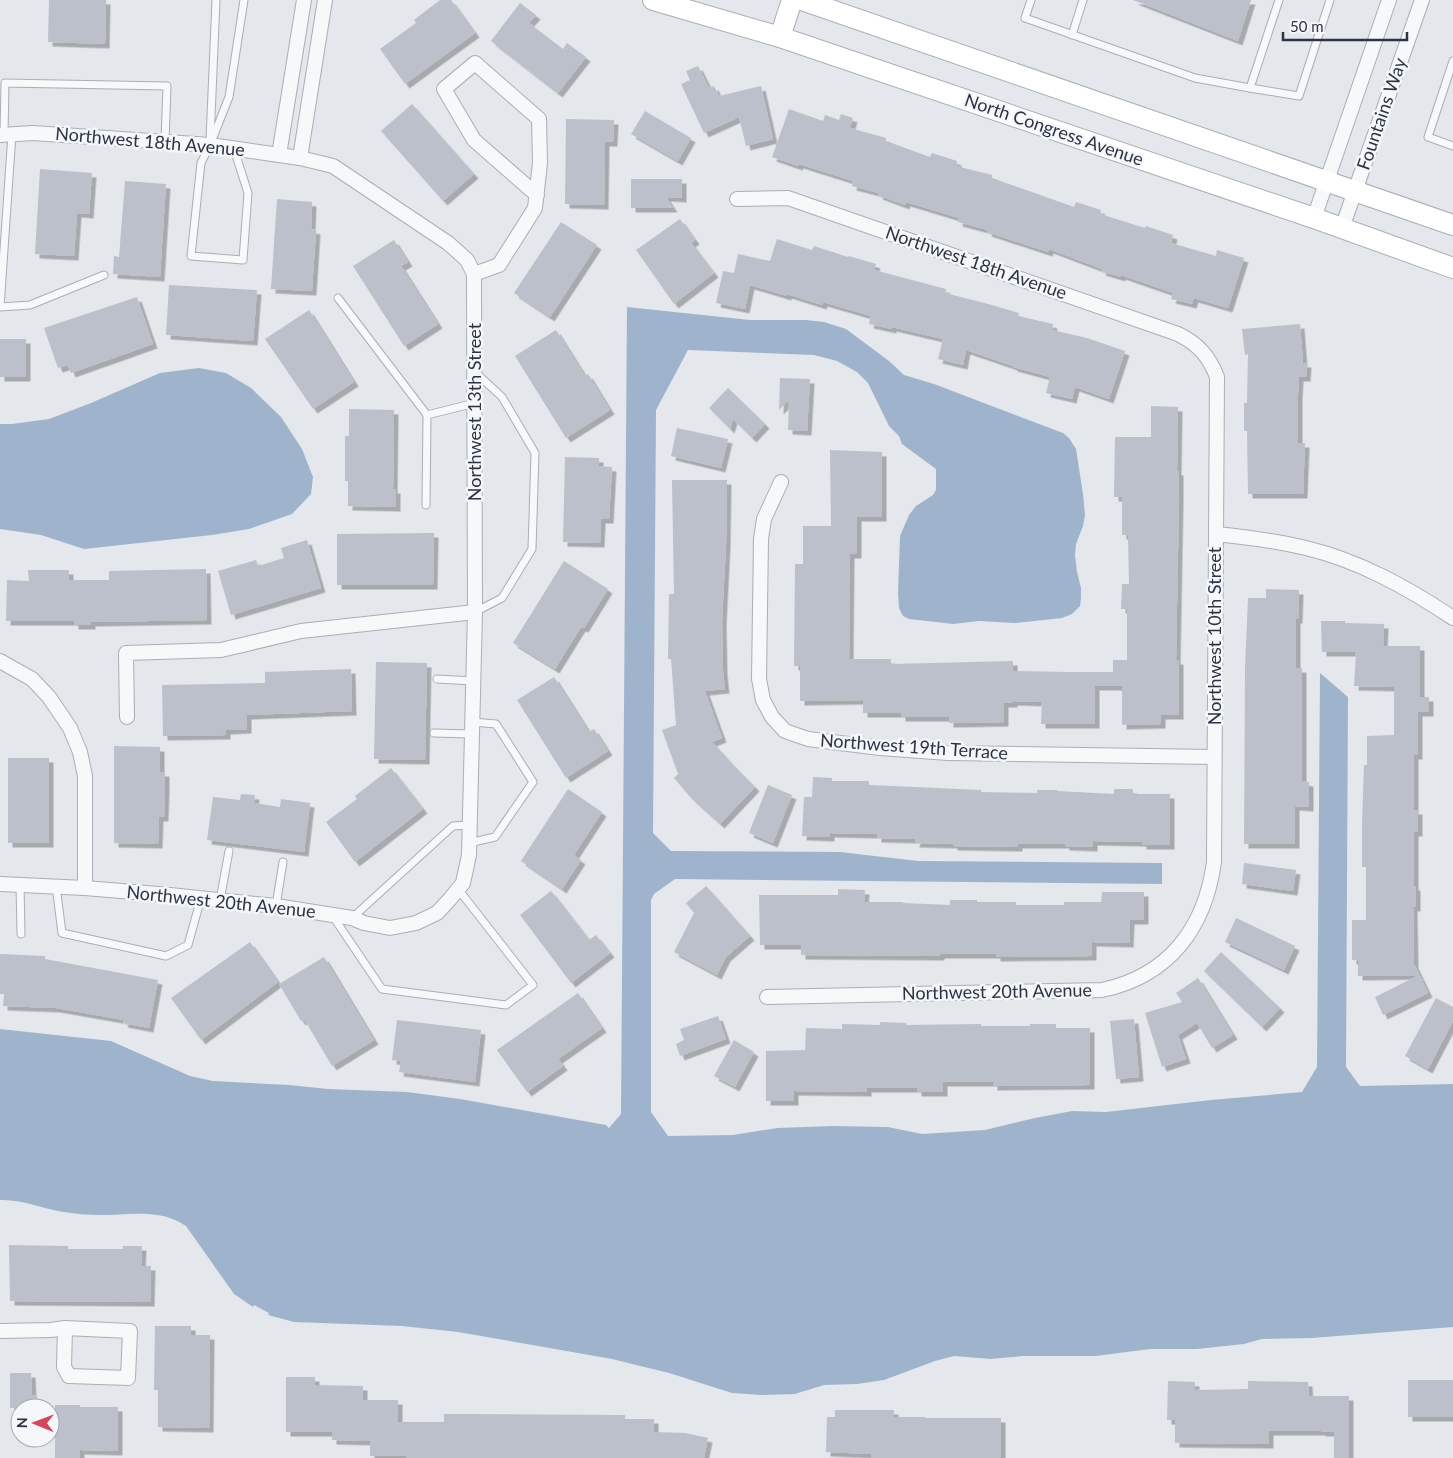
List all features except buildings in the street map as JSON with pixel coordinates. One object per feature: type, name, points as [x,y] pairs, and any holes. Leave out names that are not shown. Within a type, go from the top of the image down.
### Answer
[{"type":"main road","name":"North Congress Avenue","points":[[653,0],[780,37],[1314,218],[1453,268]]},
{"type":"main road","points":[[780,37],[792,0]]},
{"type":"main road","points":[[802,0],[1453,225]]},
{"type":"street","points":[[279,155],[304,0]]},
{"type":"street","points":[[325,0],[300,158],[333,166],[341,171],[448,243],[467,260],[474,274],[498,265],[535,208],[540,163],[539,120],[475,63],[444,89],[474,140],[536,195]]},
{"type":"street","name":"Fountains Way","points":[[1314,218],[1389,0]]},
{"type":"street","name":"Fountains Way","points":[[1342,228],[1422,0]]},
{"type":"street","name":"Northwest 18th Avenue","points":[[5,134],[33,133],[210,145],[300,158]]},
{"type":"street","name":"Northwest 18th Avenue","points":[[737,199],[788,198],[1178,334],[1198,346],[1206,356]]},
{"type":"street","name":"Northwest 13th Street","points":[[437,913],[462,883],[469,855],[475,612],[476,403],[474,274]]},
{"type":"street","name":"Northwest 10th Street","points":[[1199,917],[1211,885],[1214,862],[1217,377],[1206,356]]},
{"type":"street","name":"Northwest 19th Terrace","points":[[781,482],[764,519],[761,539],[759,679],[763,700],[772,717],[785,730],[808,739],[880,748],[948,753],[1214,757]]},
{"type":"street","points":[[1216,534],[1262,539],[1307,548],[1351,562],[1393,581],[1453,618]]},
{"type":"street","points":[[127,717],[126,653],[221,650],[301,631],[475,612]]},
{"type":"street","points":[[0,661],[32,679],[49,697],[67,723],[80,752],[86,776],[85,888]]},
{"type":"street","name":"Northwest 20th Avenue","points":[[0,884],[85,888],[276,906],[352,918],[364,923],[390,928],[416,924],[437,913]]},
{"type":"street","name":"Northwest 20th Avenue","points":[[767,997],[1102,990],[1134,980],[1154,968],[1172,954],[1187,937],[1199,917]]},
{"type":"street","points":[[0,1331],[65,1328],[130,1331],[128,1378],[69,1376],[64,1367],[65,1328]]},
{"type":"lane","points":[[210,145],[216,0]]},
{"type":"lane","points":[[234,148],[248,193],[243,260],[191,256],[201,163],[229,97],[244,0]]},
{"type":"lane","points":[[1031,0],[1026,18],[1072,35],[1195,78],[1299,96],[1330,0]]},
{"type":"lane","points":[[1072,35],[1083,0]]},
{"type":"lane","points":[[1250,88],[1280,0]]},
{"type":"lane","points":[[1453,61],[1428,138],[1453,146]]},
{"type":"lane","points":[[104,275],[30,305],[0,308],[5,83],[167,86],[165,142]]},
{"type":"lane","points":[[338,298],[427,415],[426,505]]},
{"type":"lane","points":[[475,372],[502,397],[535,453],[532,549],[502,598],[475,612]]},
{"type":"lane","points":[[427,415],[476,403]]},
{"type":"lane","points":[[437,679],[473,681]]},
{"type":"lane","points":[[434,733],[496,724],[533,782],[495,837],[469,843]]},
{"type":"lane","points":[[352,918],[453,826],[470,825]]},
{"type":"lane","points":[[220,900],[230,851]]},
{"type":"lane","points":[[276,906],[283,862]]},
{"type":"lane","points":[[20,885],[21,934]]},
{"type":"lane","points":[[56,886],[62,933],[166,956],[188,945],[201,898]]},
{"type":"lane","points":[[332,915],[382,989],[506,1005],[533,984],[458,889]]},
{"type":"water","points":[[627,307],[750,320],[806,320],[824,322],[846,329],[889,361],[904,375],[934,384],[1063,433],[1069,438],[1076,449],[1085,515],[1076,544],[1075,555],[1081,588],[1080,606],[1072,614],[1062,618],[1015,623],[979,621],[953,624],[909,619],[903,616],[899,608],[900,536],[909,515],[916,506],[933,495],[936,490],[936,469],[902,444],[899,436],[889,426],[868,383],[857,372],[837,361],[814,355],[688,350],[656,410],[653,833],[671,851],[840,852],[918,861],[1162,863],[1162,884],[675,879],[654,894],[651,900],[651,1112],[668,1136],[733,1135],[777,1128],[834,1126],[888,1127],[922,1134],[985,1130],[1072,1111],[1106,1112],[1302,1092],[1317,1067],[1320,673],[1348,697],[1346,1067],[1360,1086],[1453,1084],[1453,1327],[1312,1338],[1262,1339],[1244,1344],[1197,1349],[1150,1349],[1096,1356],[1022,1356],[991,1359],[954,1356],[884,1380],[857,1384],[824,1385],[795,1394],[762,1395],[732,1393],[669,1373],[612,1359],[458,1332],[402,1326],[294,1322],[268,1315],[269,1313],[254,1305],[253,1307],[234,1294],[186,1226],[176,1220],[144,1214],[77,1214],[16,1201],[0,1200],[0,1029],[111,1041],[190,1076],[213,1081],[407,1092],[460,1099],[606,1125],[609,1128],[621,1114]]},
{"type":"water","points":[[199,368],[226,373],[251,388],[281,417],[302,449],[313,477],[311,494],[292,514],[249,529],[212,535],[84,549],[41,535],[0,529],[0,424],[49,419],[160,373]]}]
